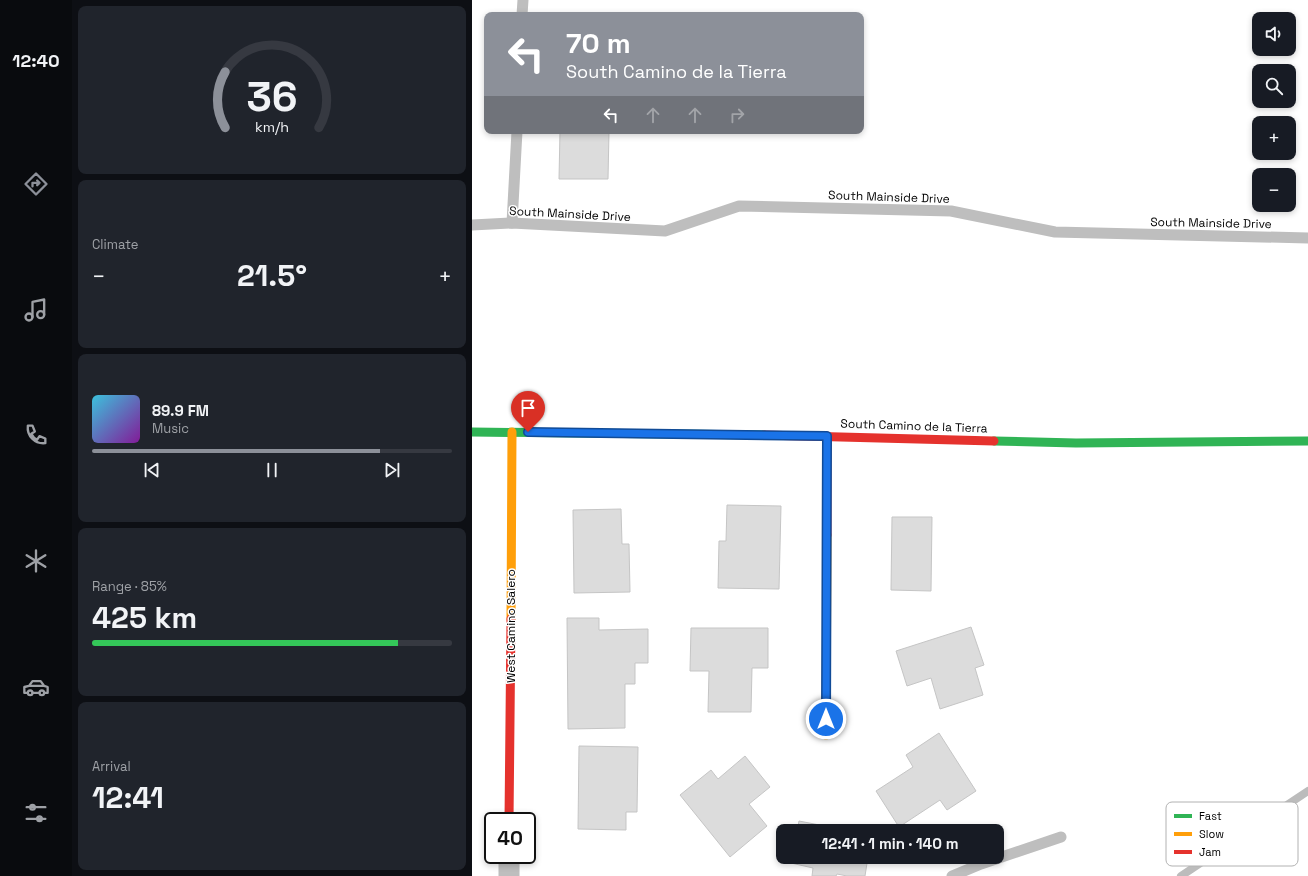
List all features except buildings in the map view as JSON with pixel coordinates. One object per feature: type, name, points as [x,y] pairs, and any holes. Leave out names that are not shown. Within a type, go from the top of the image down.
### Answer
[{"type":"street","name":"South Camino de la Tierra","points":[[472,432],[827,436],[1076,443],[1308,441]]},
{"type":"street","name":"West Camino Salero","points":[[509,812],[512,432]]},
{"type":"street","points":[[826,735],[827,436]]},
{"type":"street","points":[[509,864],[509,876]]},
{"type":"lane","points":[[522,12],[523,0]]},
{"type":"lane","points":[[512,223],[517,134]]},
{"type":"lane","name":"South Mainside Drive","points":[[472,225],[512,223],[665,231],[739,206],[951,211],[1054,232],[1308,238]]},
{"type":"lane","points":[[952,876],[1061,837]]},
{"type":"waterway","points":[[1292,802],[1308,791]]},
{"type":"waterway","points":[[1181,876],[1196,866]]},
{"type":"traffic: fast","points":[[472,432],[764,435]]},
{"type":"traffic: fast","points":[[994,441],[1076,443],[1308,441]]},
{"type":"traffic: slow","points":[[511,619],[512,432]]},
{"type":"traffic: slow","points":[[826,735],[827,535]]},
{"type":"traffic: jam","points":[[764,435],[994,441]]},
{"type":"traffic: jam","points":[[827,436],[827,535]]},
{"type":"traffic: jam","points":[[509,812],[511,619]]},
{"type":"route","points":[[528,432],[827,436],[826,719]]}]
